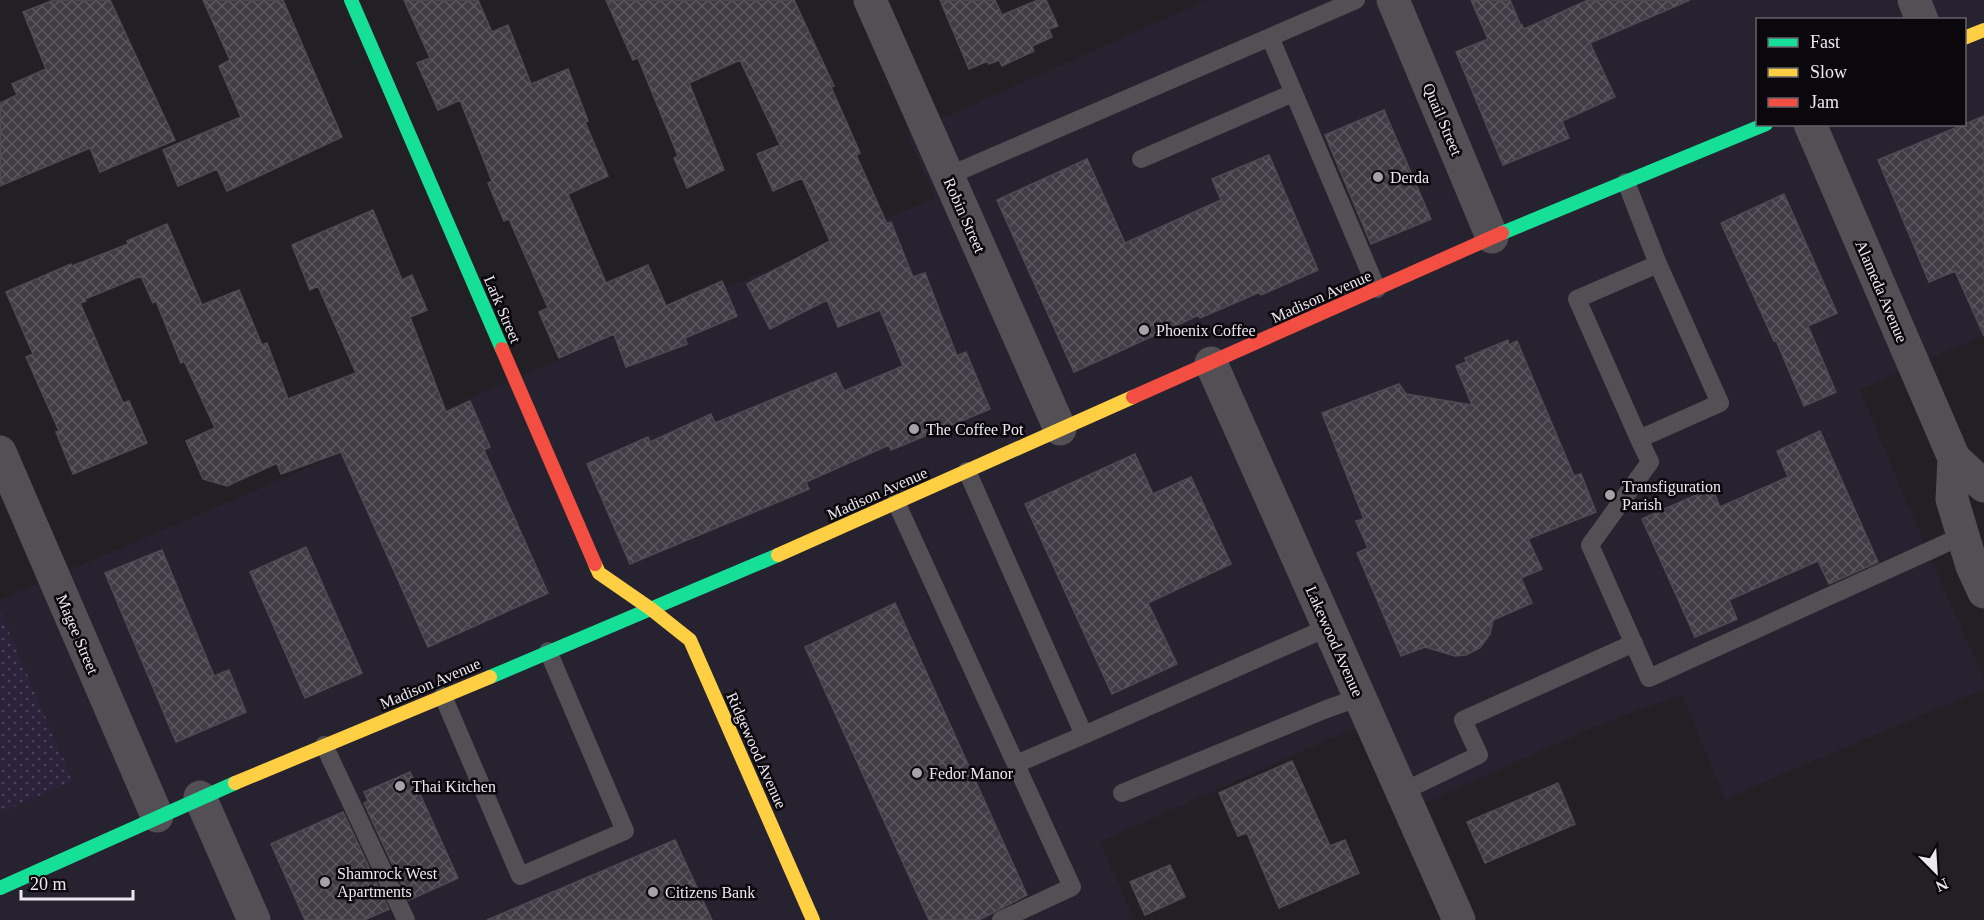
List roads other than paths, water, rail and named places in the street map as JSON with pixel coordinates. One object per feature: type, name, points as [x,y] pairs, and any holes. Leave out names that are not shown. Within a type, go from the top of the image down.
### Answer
[{"type":"main road","name":"Lark Street","points":[[351,0],[599,573],[651,609]]},
{"type":"main road","points":[[1966,38],[1984,30]]},
{"type":"main road","name":"Madison Avenue","points":[[0,888],[200,797],[651,609],[1492,237],[1761,126]]},
{"type":"main road","name":"Ridgewood Avenue","points":[[651,609],[690,640],[813,920]]},
{"type":"street","name":"Robin Street","points":[[870,0],[1060,429]]},
{"type":"street","name":"Quail Street","points":[[1393,0],[1492,237]]},
{"type":"street","points":[[1914,0],[1921,18]]},
{"type":"street","name":"Alameda Avenue","points":[[1811,126],[1954,458],[1984,486]]},
{"type":"street","name":"Lakewood Avenue","points":[[1211,363],[1459,920]]},
{"type":"street","name":"Magee Street","points":[[0,452],[157,816]]},
{"type":"street","name":"Alameda Avenue","points":[[1954,458],[1952,499],[1962,536],[1984,592]]},
{"type":"street","points":[[200,797],[254,920]]},
{"type":"lane","points":[[948,176],[1356,0]]},
{"type":"lane","points":[[1270,37],[1377,289]]},
{"type":"lane","points":[[1141,159],[1293,93]]},
{"type":"lane","points":[[1626,182],[1658,264],[1720,403],[1639,439]]},
{"type":"lane","points":[[1658,264],[1577,299],[1650,462],[1590,545],[1649,678],[1962,536]]},
{"type":"lane","points":[[967,471],[1084,735]]},
{"type":"lane","points":[[896,502],[1072,886],[1002,920]]},
{"type":"lane","points":[[1016,765],[1329,627]]},
{"type":"lane","points":[[1402,792],[1479,755],[1463,720],[1634,643]]},
{"type":"lane","points":[[443,696],[520,876],[530,872],[625,831],[548,651]]},
{"type":"lane","points":[[1122,793],[1324,710],[1360,698]]},
{"type":"lane","points":[[324,745],[406,920]]},
{"type":"place","name":"Derda","points":[[1378,177]]},
{"type":"place","name":"Phoenix Coffee","points":[[1144,330]]},
{"type":"place","name":"The Coffee Pot","points":[[914,429]]},
{"type":"place","name":"Transfiguration Parish","points":[[1610,495]]},
{"type":"place","name":"Fedor Manor","points":[[917,773]]},
{"type":"place","name":"Thai Kitchen","points":[[400,786]]},
{"type":"place","name":"Shamrock West Apartments","points":[[325,882]]},
{"type":"place","name":"Citizens Bank","points":[[653,892]]}]
